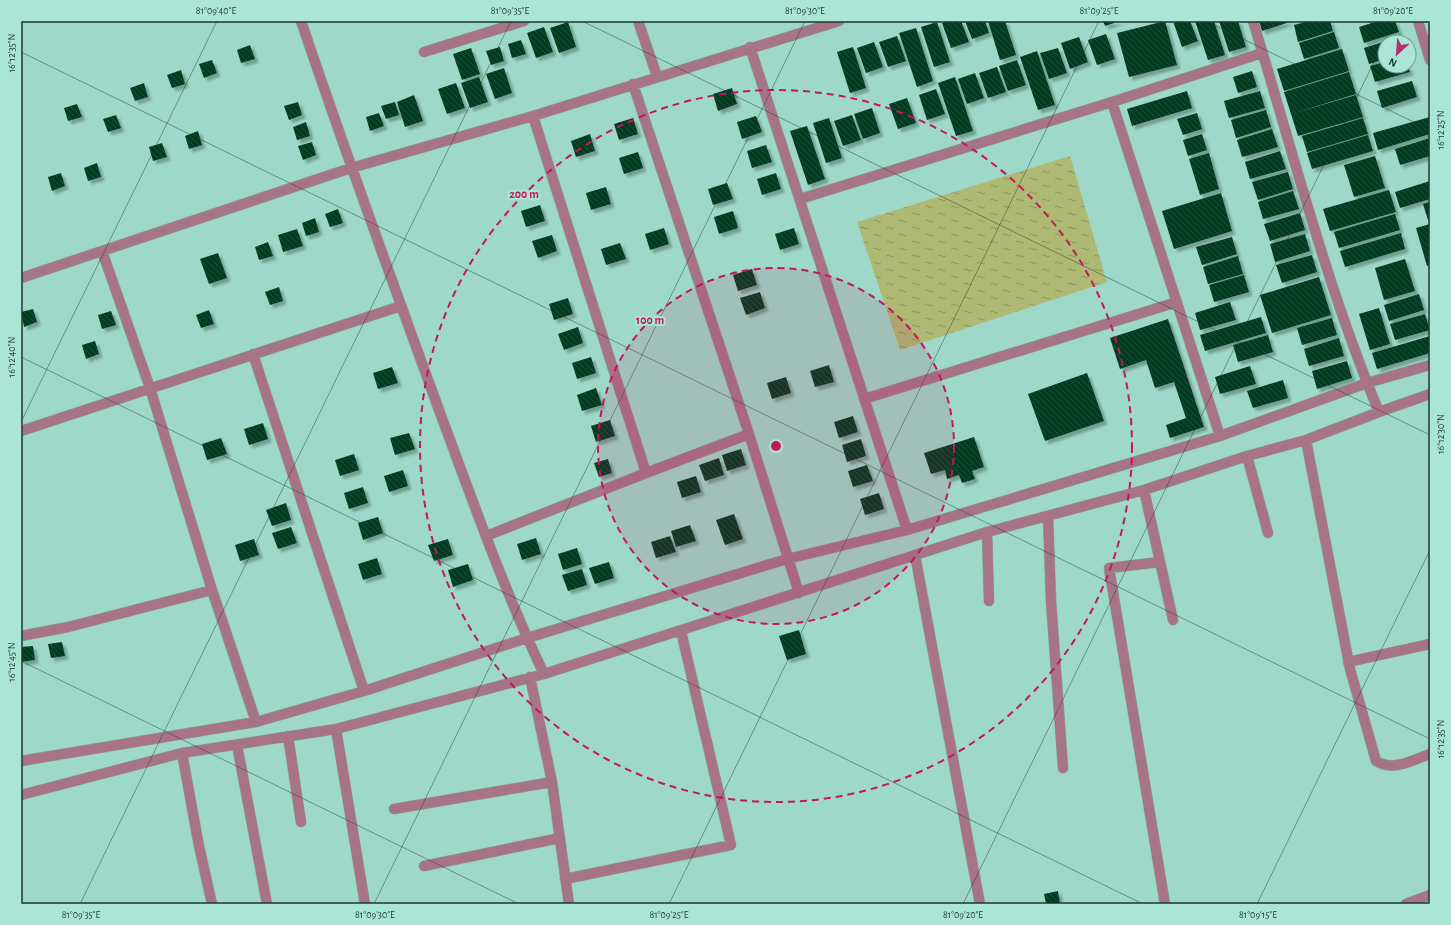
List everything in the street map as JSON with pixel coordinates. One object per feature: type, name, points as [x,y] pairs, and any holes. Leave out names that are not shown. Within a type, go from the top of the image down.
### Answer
[{"type":"street","points":[[301,21],[351,168],[486,536],[527,638],[544,674]]},
{"type":"street","points":[[424,52],[524,21]]},
{"type":"street","points":[[638,21],[656,76]]},
{"type":"street","points":[[21,278],[351,168],[533,116],[656,76],[827,23],[839,21]]},
{"type":"street","points":[[1253,21],[1291,155],[1324,259],[1367,384],[1379,412]]},
{"type":"street","points":[[1418,21],[1430,60]]},
{"type":"street","points":[[750,47],[907,530]]},
{"type":"street","points":[[800,199],[1112,102],[1262,53]]},
{"type":"street","points":[[633,84],[749,434],[787,559],[799,593]]},
{"type":"street","points":[[1112,102],[1220,436]]},
{"type":"street","points":[[533,116],[646,473]]},
{"type":"street","points":[[102,251],[150,388],[212,590],[256,722]]},
{"type":"street","points":[[864,399],[1177,302]]},
{"type":"street","points":[[21,431],[401,306]]},
{"type":"street","points":[[253,354],[364,691]]},
{"type":"street","points":[[21,761],[256,722],[364,691],[527,638],[787,559],[907,530],[1220,436],[1367,384],[1430,366]]},
{"type":"street","points":[[21,795],[182,753],[336,729],[544,674],[987,532],[1144,490],[1247,456],[1306,440],[1430,394]]},
{"type":"street","points":[[486,536],[749,434]]},
{"type":"street","points":[[1306,440],[1348,662],[1376,761],[1384,766],[1395,766],[1430,754]]},
{"type":"street","points":[[1247,456],[1268,533]]},
{"type":"street","points":[[1144,490],[1173,620]]},
{"type":"street","points":[[1048,516],[1051,601],[1063,768]]},
{"type":"street","points":[[987,532],[990,601]]},
{"type":"street","points":[[915,555],[980,904]]},
{"type":"street","points":[[1160,562],[1109,568],[1165,904]]},
{"type":"street","points":[[21,636],[68,627],[212,590]]},
{"type":"street","points":[[565,879],[731,845],[681,631]]},
{"type":"street","points":[[1348,662],[1430,644]]},
{"type":"street","points":[[530,677],[552,782],[568,904]]},
{"type":"street","points":[[336,729],[365,904]]},
{"type":"street","points":[[288,736],[301,822]]},
{"type":"street","points":[[237,744],[267,904]]},
{"type":"street","points":[[182,753],[199,846],[212,904]]},
{"type":"street","points":[[394,809],[552,782]]},
{"type":"street","points":[[424,866],[560,838]]},
{"type":"street","points":[[1406,904],[1430,895]]},
{"type":"water","points":[[1070,156],[1107,282],[900,350],[857,222]]},
{"type":"building","points":[[949,21],[961,21],[969,42],[951,48],[942,23]]},
{"type":"building","points":[[965,21],[985,21],[989,33],[972,39]]},
{"type":"building","points":[[988,21],[1005,21],[1016,55],[1000,60]]},
{"type":"building","points":[[1103,21],[1120,21],[1105,26]]},
{"type":"building","points":[[1165,21],[1177,65],[1129,77],[1117,33]]},
{"type":"building","points":[[1173,21],[1190,21],[1198,41],[1182,47]]},
{"type":"building","points":[[1195,21],[1214,21],[1225,55],[1208,60]]},
{"type":"building","points":[[1219,21],[1238,21],[1246,47],[1229,52]]},
{"type":"building","points":[[1259,21],[1293,21],[1262,31]]},
{"type":"building","points":[[1309,21],[1330,21],[1333,31],[1298,42],[1294,25]]},
{"type":"building","points":[[1378,21],[1395,21],[1399,32],[1393,34],[1377,34],[1377,39],[1364,43],[1359,27]]},
{"type":"building","points":[[568,22],[576,47],[559,53],[550,28]]},
{"type":"building","points":[[937,22],[950,62],[934,67],[921,27]]},
{"type":"building","points":[[544,27],[553,52],[536,58],[527,33]]},
{"type":"building","points":[[916,28],[933,81],[917,87],[899,33]]},
{"type":"building","points":[[1334,32],[1339,48],[1304,59],[1299,43]]},
{"type":"building","points":[[1106,34],[1115,59],[1097,65],[1088,40]]},
{"type":"building","points":[[897,36],[906,61],[888,67],[879,42]]},
{"type":"building","points":[[1079,37],[1088,62],[1070,69],[1061,43]]},
{"type":"building","points":[[521,40],[526,54],[512,58],[508,44]]},
{"type":"building","points":[[874,42],[883,67],[866,73],[857,48]]},
{"type":"building","points":[[1377,44],[1377,62],[1369,64],[1364,48]]},
{"type":"building","points":[[250,45],[255,59],[241,63],[237,50]]},
{"type":"building","points":[[500,47],[504,61],[491,65],[486,51]]},
{"type":"building","points":[[853,47],[866,88],[850,93],[837,52]]},
{"type":"building","points":[[471,48],[480,74],[462,80],[453,54]]},
{"type":"building","points":[[1058,48],[1067,73],[1049,79],[1040,53]]},
{"type":"building","points":[[1342,49],[1349,71],[1284,91],[1277,69]]},
{"type":"building","points":[[1037,51],[1055,105],[1038,110],[1020,57]]},
{"type":"building","points":[[212,60],[217,73],[204,78],[199,64]]},
{"type":"building","points":[[1017,60],[1026,85],[1008,91],[999,66]]},
{"type":"building","points":[[1377,64],[1377,74],[1403,74],[1375,82],[1370,66]]},
{"type":"building","points":[[997,67],[1006,92],[988,98],[979,73]]},
{"type":"building","points":[[504,68],[512,93],[495,99],[486,74]]},
{"type":"building","points":[[181,70],[185,84],[172,88],[167,75]]},
{"type":"building","points":[[1252,71],[1257,87],[1238,93],[1233,77]]},
{"type":"building","points":[[1349,72],[1356,94],[1291,114],[1284,92]]},
{"type":"building","points":[[975,73],[984,98],[967,104],[958,79]]},
{"type":"building","points":[[479,77],[488,102],[470,108],[461,83]]},
{"type":"building","points":[[955,77],[973,131],[956,136],[938,83]]},
{"type":"building","points":[[1412,81],[1417,97],[1382,108],[1377,91]]},
{"type":"building","points":[[144,83],[148,97],[135,101],[130,88]]},
{"type":"building","points":[[456,83],[465,108],[447,114],[438,89]]},
{"type":"building","points":[[732,88],[737,104],[718,111],[713,94]]},
{"type":"building","points":[[936,89],[945,114],[927,120],[919,95]]},
{"type":"building","points":[[1187,91],[1192,108],[1132,126],[1127,109]]},
{"type":"building","points":[[1260,91],[1265,108],[1229,118],[1224,101]]},
{"type":"building","points":[[414,95],[423,121],[405,127],[397,102]]},
{"type":"building","points":[[1356,95],[1363,117],[1298,136],[1291,114]]},
{"type":"building","points":[[907,98],[916,123],[898,129],[889,104]]},
{"type":"building","points":[[298,102],[302,115],[289,120],[284,106]]},
{"type":"building","points":[[395,102],[399,115],[386,119],[381,106]]},
{"type":"building","points":[[77,104],[82,117],[68,121],[64,108]]},
{"type":"building","points":[[872,108],[880,133],[863,139],[854,114]]},
{"type":"building","points":[[1266,110],[1271,127],[1236,138],[1231,120]]},
{"type":"building","points":[[379,113],[384,126],[370,131],[366,117]]},
{"type":"building","points":[[1197,113],[1202,129],[1183,135],[1177,119]]},
{"type":"building","points":[[116,115],[121,128],[108,132],[103,119]]},
{"type":"building","points":[[852,115],[861,140],[843,146],[834,121]]},
{"type":"building","points":[[756,116],[762,132],[742,139],[737,122]]},
{"type":"building","points":[[1430,117],[1430,134],[1378,150],[1373,133]]},
{"type":"building","points":[[633,118],[638,134],[619,140],[614,124]]},
{"type":"building","points":[[829,118],[842,158],[826,163],[813,123]]},
{"type":"building","points":[[1363,118],[1368,134],[1307,152],[1302,136]]},
{"type":"building","points":[[306,122],[310,136],[297,140],[293,127]]},
{"type":"building","points":[[807,126],[825,179],[808,185],[790,131]]},
{"type":"building","points":[[1272,129],[1278,147],[1242,157],[1237,140]]},
{"type":"building","points":[[198,131],[202,145],[189,149],[185,136]]},
{"type":"building","points":[[590,134],[595,151],[576,157],[571,141]]},
{"type":"building","points":[[1202,134],[1207,150],[1188,156],[1183,140]]},
{"type":"building","points":[[1368,135],[1373,151],[1312,169],[1307,153]]},
{"type":"building","points":[[1430,138],[1430,156],[1400,165],[1395,149]]},
{"type":"building","points":[[312,142],[316,155],[303,160],[298,146]]},
{"type":"building","points":[[162,143],[167,157],[153,161],[149,147]]},
{"type":"building","points":[[766,145],[772,162],[752,168],[747,151]]},
{"type":"building","points":[[1280,151],[1286,169],[1250,179],[1245,162]]},
{"type":"building","points":[[638,152],[643,168],[624,174],[619,158]]},
{"type":"building","points":[[1209,153],[1219,189],[1200,195],[1189,159]]},
{"type":"building","points":[[1375,156],[1385,188],[1354,197],[1344,165]]},
{"type":"building","points":[[97,163],[101,177],[88,181],[84,168]]},
{"type":"building","points":[[1288,172],[1293,189],[1258,200],[1252,182]]},
{"type":"building","points":[[61,173],[65,186],[52,191],[48,177]]},
{"type":"building","points":[[776,173],[781,189],[762,195],[757,179]]},
{"type":"building","points":[[1430,181],[1430,199],[1400,208],[1395,192]]},
{"type":"building","points":[[727,183],[733,199],[713,205],[708,189]]},
{"type":"building","points":[[606,187],[611,204],[591,210],[586,193]]},
{"type":"building","points":[[1389,190],[1396,212],[1330,231],[1323,209]]},
{"type":"building","points":[[1293,191],[1299,209],[1263,219],[1258,202]]},
{"type":"building","points":[[1221,193],[1232,231],[1174,249],[1162,211]]},
{"type":"building","points":[[1430,202],[1430,220],[1428,220],[1423,204]]},
{"type":"building","points":[[540,205],[545,221],[526,227],[521,211]]},
{"type":"building","points":[[338,209],[343,223],[330,227],[325,214]]},
{"type":"building","points":[[733,211],[738,228],[719,234],[714,217]]},
{"type":"building","points":[[1300,213],[1305,230],[1270,241],[1264,224]]},
{"type":"building","points":[[1395,214],[1400,230],[1339,248],[1334,232]]},
{"type":"building","points":[[315,218],[319,232],[306,236],[302,223]]},
{"type":"building","points":[[1430,224],[1430,265],[1427,266],[1416,228]]},
{"type":"building","points":[[664,228],[669,244],[650,250],[645,234]]},
{"type":"building","points":[[794,228],[799,244],[780,250],[775,234]]},
{"type":"building","points":[[297,229],[303,246],[283,252],[278,235]]},
{"type":"building","points":[[1401,233],[1405,249],[1345,267],[1340,251]]},
{"type":"building","points":[[1305,234],[1310,251],[1275,262],[1270,244]]},
{"type":"building","points":[[552,235],[557,251],[538,258],[532,241]]},
{"type":"building","points":[[1232,237],[1237,254],[1202,265],[1196,247]]},
{"type":"building","points":[[268,242],[273,256],[259,260],[255,247]]},
{"type":"building","points":[[620,243],[626,259],[606,265],[601,249]]},
{"type":"building","points":[[218,253],[227,278],[209,284],[200,259]]},
{"type":"building","points":[[1312,255],[1317,272],[1282,283],[1276,265]]},
{"type":"building","points":[[1238,256],[1243,274],[1208,284],[1203,267]]},
{"type":"building","points":[[1405,259],[1415,291],[1384,300],[1375,268]]},
{"type":"building","points":[[752,269],[757,285],[738,291],[733,275]]},
{"type":"building","points":[[1244,275],[1249,292],[1214,302],[1209,285]]},
{"type":"building","points":[[1319,277],[1331,315],[1272,333],[1260,295]]},
{"type":"building","points":[[279,287],[283,301],[270,305],[265,292]]},
{"type":"building","points":[[760,292],[765,308],[746,315],[740,298]]},
{"type":"building","points":[[1419,294],[1424,310],[1389,321],[1384,305]]},
{"type":"building","points":[[568,298],[573,314],[554,320],[549,304]]},
{"type":"building","points":[[1230,302],[1236,320],[1200,330],[1195,313]]},
{"type":"building","points":[[1379,308],[1390,344],[1370,350],[1359,314]]},
{"type":"building","points":[[33,309],[37,322],[24,327],[21,312]]},
{"type":"building","points":[[209,310],[214,324],[201,328],[196,315]]},
{"type":"building","points":[[111,311],[116,325],[102,329],[98,315]]},
{"type":"building","points":[[1425,314],[1430,330],[1395,340],[1390,324]]},
{"type":"building","points":[[1261,317],[1266,333],[1205,351],[1200,335]]},
{"type":"building","points":[[1332,318],[1337,335],[1302,345],[1297,328]]},
{"type":"building","points":[[1168,319],[1204,427],[1170,438],[1166,425],[1186,418],[1174,382],[1155,388],[1146,360],[1120,369],[1110,338]]},
{"type":"building","points":[[578,327],[583,343],[564,350],[558,334]]},
{"type":"building","points":[[1268,335],[1273,352],[1238,362],[1233,345]]},
{"type":"building","points":[[1430,336],[1430,353],[1377,369],[1372,353]]},
{"type":"building","points":[[1339,338],[1344,356],[1309,366],[1304,349]]},
{"type":"building","points":[[95,341],[99,354],[86,359],[82,345]]},
{"type":"building","points":[[591,357],[596,373],[577,379],[572,363]]},
{"type":"building","points":[[1347,361],[1352,378],[1317,389],[1312,371]]},
{"type":"building","points":[[829,365],[834,382],[815,387],[810,371]]},
{"type":"building","points":[[1250,366],[1256,384],[1220,394],[1215,377]]},
{"type":"building","points":[[392,367],[398,383],[378,389],[373,373]]},
{"type":"building","points":[[1087,373],[1104,421],[1045,441],[1028,394]]},
{"type":"building","points":[[786,377],[791,393],[772,399],[767,383]]},
{"type":"building","points":[[1283,380],[1288,398],[1253,408],[1247,391]]},
{"type":"building","points":[[596,388],[602,405],[582,411],[577,395]]},
{"type":"building","points":[[853,416],[858,432],[839,438],[834,422]]},
{"type":"building","points":[[610,420],[615,436],[596,442],[591,426]]},
{"type":"building","points":[[263,423],[268,439],[249,445],[244,429]]},
{"type":"building","points":[[409,433],[415,449],[395,455],[390,438]]},
{"type":"building","points":[[974,437],[984,467],[972,471],[975,479],[962,483],[959,475],[947,479],[945,470],[931,474],[924,453]]},
{"type":"building","points":[[221,438],[227,454],[207,460],[202,444]]},
{"type":"building","points":[[861,439],[866,456],[847,462],[842,445]]},
{"type":"building","points":[[741,449],[746,465],[727,471],[722,455]]},
{"type":"building","points":[[354,454],[359,470],[340,476],[335,460]]},
{"type":"building","points":[[719,458],[724,475],[705,481],[699,465]]},
{"type":"building","points":[[608,459],[612,473],[599,477],[594,463]]},
{"type":"building","points":[[867,465],[873,481],[853,487],[848,471]]},
{"type":"building","points":[[403,470],[408,486],[389,492],[384,476]]},
{"type":"building","points":[[696,476],[701,492],[682,498],[677,482]]},
{"type":"building","points":[[363,487],[368,503],[349,509],[344,493]]},
{"type":"building","points":[[879,493],[884,509],[865,515],[860,499]]},
{"type":"building","points":[[286,503],[291,520],[272,526],[266,510]]},
{"type":"building","points":[[734,514],[743,539],[725,545],[716,520]]},
{"type":"building","points":[[378,517],[383,533],[363,540],[358,523]]},
{"type":"building","points":[[690,525],[696,541],[676,547],[671,531]]},
{"type":"building","points":[[291,527],[297,543],[278,549],[272,533]]},
{"type":"building","points":[[670,536],[676,552],[656,558],[651,542]]},
{"type":"building","points":[[536,538],[541,554],[522,560],[517,544]]},
{"type":"building","points":[[254,539],[259,555],[240,561],[235,545]]},
{"type":"building","points":[[448,539],[453,555],[434,561],[428,545]]},
{"type":"building","points":[[577,548],[582,564],[563,570],[558,554]]},
{"type":"building","points":[[377,558],[382,574],[363,580],[358,564]]},
{"type":"building","points":[[609,562],[614,578],[595,584],[589,568]]},
{"type":"building","points":[[468,564],[473,580],[453,587],[448,570]]},
{"type":"building","points":[[582,569],[587,585],[568,591],[562,575]]},
{"type":"building","points":[[799,630],[806,654],[787,660],[779,636]]},
{"type":"building","points":[[62,642],[65,656],[51,658],[48,644]]},
{"type":"building","points":[[33,646],[35,660],[21,662],[21,647]]},
{"type":"building","points":[[1058,891],[1060,904],[1046,904],[1044,894]]}]
